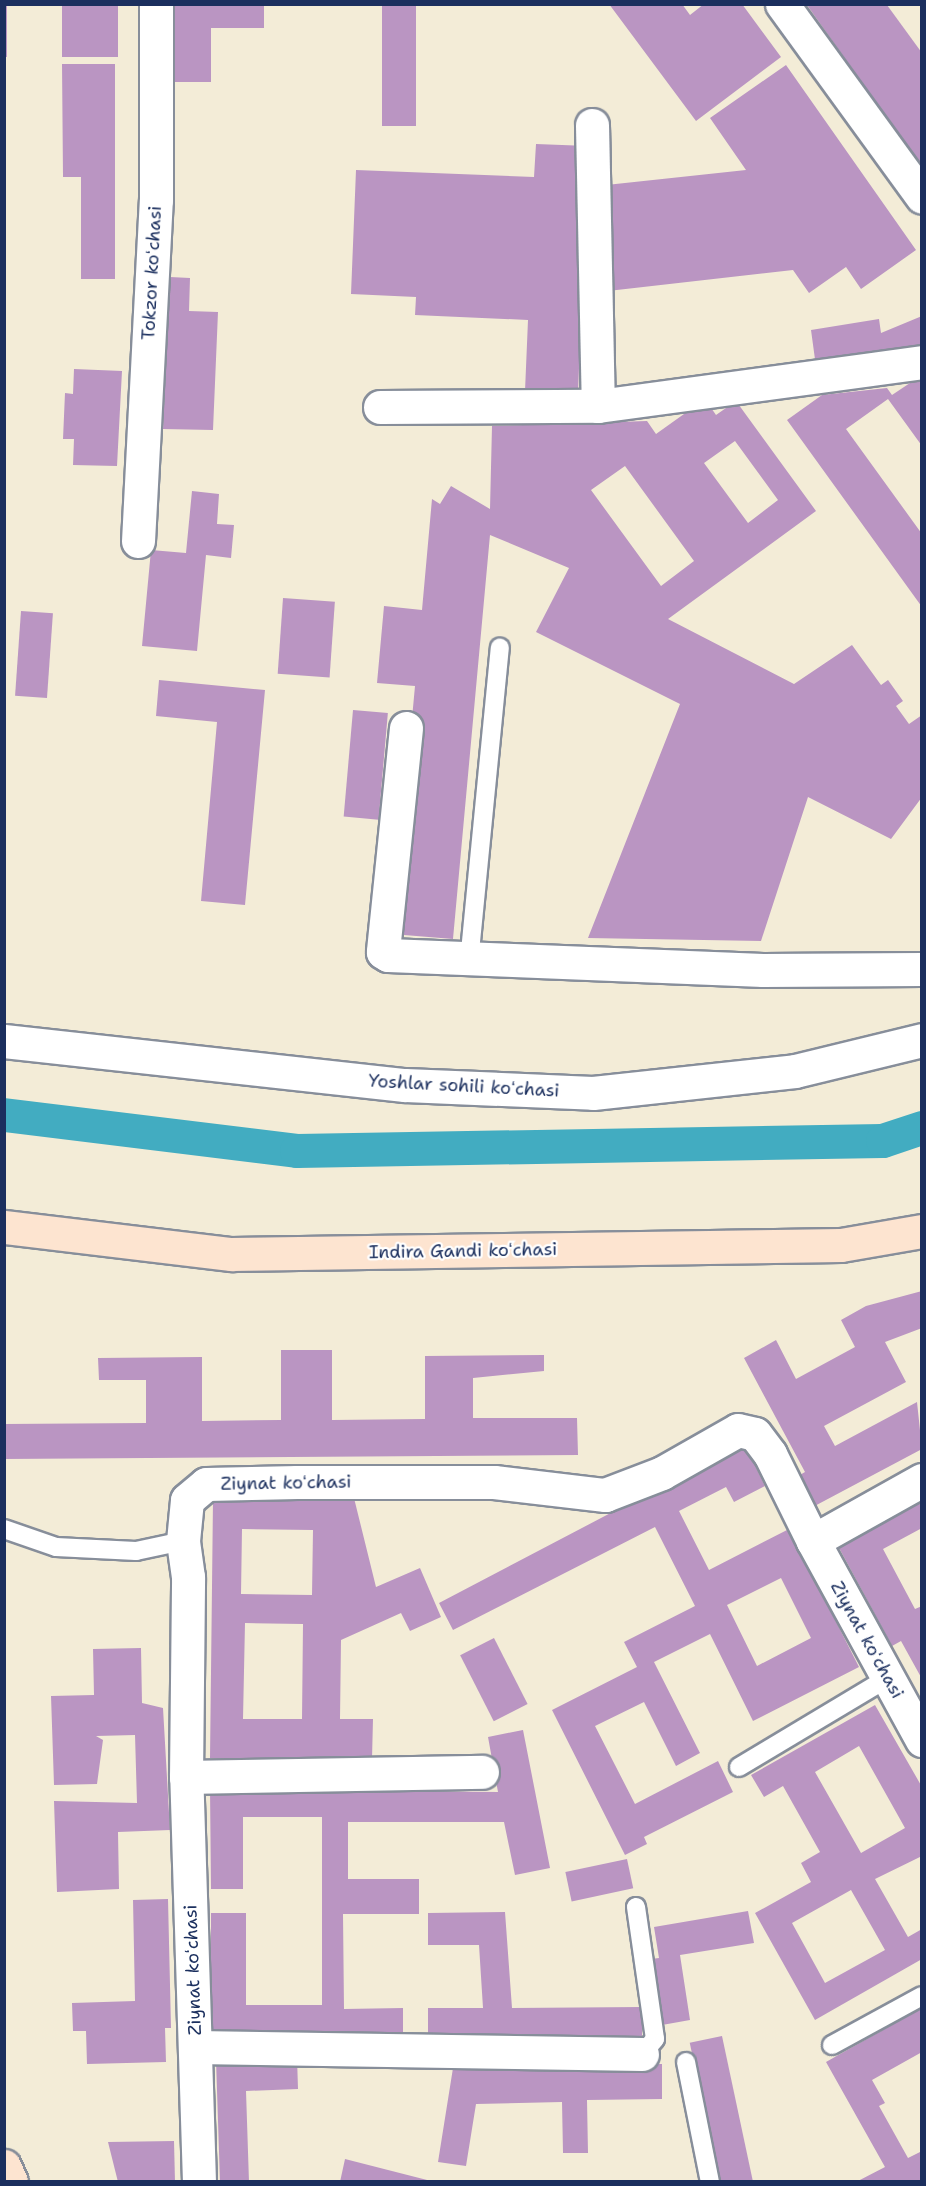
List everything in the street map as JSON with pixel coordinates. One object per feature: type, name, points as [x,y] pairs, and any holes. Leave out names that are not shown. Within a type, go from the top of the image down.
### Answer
[{"type":"street","name":"Tokzor koʻchasi","points":[[138,541],[156,200],[156,4]]},
{"type":"street","points":[[782,4],[921,197]]},
{"type":"street","points":[[592,125],[598,406]]},
{"type":"street","points":[[380,407],[598,406],[921,362]]},
{"type":"street","points":[[406,728],[383,952],[469,962],[921,969]]},
{"type":"street","name":"Yoshlar sohili koʻchasi","points":[[4,1041],[405,1085],[593,1093],[795,1071],[921,1040]]},
{"type":"street","name":"Indira Gandi koʻchasi","points":[[4,1227],[231,1254],[841,1245],[921,1231]]},
{"type":"street","name":"Ziynat koʻchasi","points":[[199,2181],[186,1777],[188,1577],[183,1541],[187,1500],[206,1484],[494,1482],[605,1495],[662,1473],[738,1430],[755,1434],[770,1454],[813,1541],[921,1740]]},
{"type":"street","points":[[813,1541],[921,1480]]},
{"type":"street","points":[[186,1777],[482,1772]]},
{"type":"street","points":[[196,2047],[642,2054]]},
{"type":"street","points":[[4,2166],[11,2181]]},
{"type":"lane","points":[[469,962],[500,648]]},
{"type":"lane","points":[[4,1529],[56,1547],[136,1551],[183,1541]]},
{"type":"lane","points":[[739,1767],[888,1678]]},
{"type":"lane","points":[[636,1907],[655,2039],[642,2054]]},
{"type":"lane","points":[[832,2045],[921,1996]]},
{"type":"lane","points":[[686,2062],[710,2181]]},
{"type":"building","points":[[4,4],[7,4],[7,57],[4,57]]},
{"type":"building","points":[[62,4],[118,4],[118,57],[62,57]]},
{"type":"building","points":[[174,4],[264,4],[264,28],[211,28],[211,82],[175,82]]},
{"type":"building","points":[[382,4],[416,4],[416,126],[382,126]]},
{"type":"building","points":[[609,4],[682,4],[690,15],[704,4],[742,4],[781,57],[696,121]]},
{"type":"building","points":[[807,5],[887,5],[922,53],[922,168]]},
{"type":"building","points":[[62,64],[115,64],[115,279],[81,279],[81,177],[63,177]]},
{"type":"building","points":[[786,65],[916,250],[861,289],[846,267],[809,293],[793,270],[608,291],[597,186],[746,170],[710,118]]},
{"type":"building","points":[[536,144],[588,146],[578,393],[525,391],[528,320],[415,315],[416,297],[351,294],[356,170],[534,177]]},
{"type":"building","points":[[170,277],[190,278],[189,311],[218,312],[213,430],[163,429]]},
{"type":"building","points":[[922,316],[922,349],[817,374],[811,330],[879,319],[881,333]]},
{"type":"building","points":[[74,369],[122,371],[117,466],[73,465],[74,439],[63,439],[65,393],[73,394]]},
{"type":"building","points":[[922,375],[922,446],[888,399],[846,429],[922,534],[922,607],[787,420],[822,395],[887,388],[892,395]]},
{"type":"building","points":[[705,399],[716,415],[736,401],[816,511],[668,619],[794,684],[852,645],[881,685],[888,680],[903,701],[896,706],[909,724],[922,715],[922,797],[891,839],[808,797],[761,941],[588,938],[680,704],[536,632],[569,568],[490,535],[453,939],[392,934],[415,686],[377,683],[384,606],[422,610],[432,499],[440,504],[451,486],[490,509],[492,426],[647,421],[656,434]],"holes":[[[735,441],[778,500],[748,523],[704,463]],[[625,466],[694,561],[661,586],[591,490]]]},
{"type":"building","points":[[192,491],[219,494],[217,524],[234,525],[231,558],[206,555],[197,651],[142,646],[151,550],[186,553]]},
{"type":"building","points":[[283,598],[335,602],[330,677],[278,674]]},
{"type":"building","points":[[21,611],[53,613],[47,698],[15,696]]},
{"type":"building","points":[[159,680],[265,690],[245,905],[201,901],[217,722],[156,716]]},
{"type":"building","points":[[353,710],[388,713],[379,820],[344,817]]},
{"type":"building","points":[[922,1291],[922,1328],[885,1342],[906,1382],[824,1426],[835,1446],[917,1402],[922,1449],[809,1509],[793,1479],[805,1472],[744,1358],[776,1340],[796,1379],[855,1347],[841,1320],[866,1306]]},
{"type":"building","points":[[281,1350],[332,1350],[332,1420],[425,1419],[425,1356],[544,1355],[544,1371],[473,1378],[473,1418],[577,1418],[578,1455],[4,1459],[4,1424],[146,1423],[146,1380],[99,1380],[98,1358],[202,1357],[202,1421],[281,1420]]},
{"type":"building","points":[[744,1443],[765,1486],[734,1502],[726,1487],[679,1511],[709,1570],[789,1529],[859,1667],[753,1721],[710,1634],[654,1662],[700,1753],[676,1766],[644,1702],[595,1726],[635,1804],[718,1761],[733,1792],[644,1837],[647,1844],[625,1855],[552,1710],[637,1667],[624,1642],[695,1606],[655,1527],[453,1630],[439,1603]],"holes":[[[781,1578],[811,1638],[757,1666],[727,1605]]]},
{"type":"building","points":[[354,1498],[376,1587],[420,1568],[441,1617],[410,1631],[401,1613],[341,1640],[340,1719],[373,1719],[372,1759],[210,1758],[213,1500]],"holes":[[[242,1529],[313,1530],[312,1595],[241,1594]],[[245,1623],[303,1624],[302,1719],[243,1719]]]},
{"type":"building","points":[[922,1500],[922,1528],[883,1549],[915,1609],[922,1606],[922,1679],[901,1641],[892,1646],[838,1546]]},
{"type":"building","points":[[494,1638],[528,1704],[494,1721],[460,1655]]},
{"type":"building","points":[[141,1648],[142,1703],[163,1708],[170,1830],[118,1832],[119,1889],[57,1892],[54,1801],[137,1803],[135,1735],[96,1736],[103,1740],[97,1784],[54,1785],[51,1696],[94,1695],[93,1649]]},
{"type":"building","points":[[875,1705],[922,1787],[922,1856],[875,1879],[908,1937],[922,1929],[922,1959],[815,2020],[755,1913],[811,1882],[801,1863],[820,1852],[783,1786],[764,1797],[751,1775]],"holes":[[[859,1746],[905,1828],[861,1853],[815,1772]],[[851,1890],[885,1950],[825,1983],[792,1923]]]},
{"type":"building","points":[[523,1730],[550,1868],[515,1875],[504,1822],[348,1822],[348,1879],[419,1879],[419,1914],[343,1914],[344,2009],[403,2008],[403,2032],[211,2033],[211,1913],[246,1913],[246,2005],[322,2005],[322,1817],[243,1817],[243,1889],[211,1889],[210,1789],[498,1792],[488,1737]]},
{"type":"building","points":[[627,1859],[633,1888],[572,1901],[565,1872]]},
{"type":"building","points":[[168,1899],[171,2028],[165,2028],[166,2062],[87,2064],[86,2031],[73,2031],[72,2003],[135,2001],[133,1900]]},
{"type":"building","points":[[748,1911],[754,1943],[680,1955],[690,2020],[662,2025],[651,1959],[659,1958],[654,1927]]},
{"type":"building","points":[[505,1912],[512,2008],[642,2007],[642,2041],[428,2042],[428,2008],[483,2008],[479,1945],[428,1945],[428,1913]]},
{"type":"building","points":[[922,2008],[922,2052],[872,2080],[885,2103],[879,2106],[908,2158],[922,2151],[922,2182],[856,2182],[885,2167],[826,2062]]},
{"type":"building","points":[[722,2036],[753,2182],[719,2182],[690,2043]]},
{"type":"building","points":[[297,2057],[298,2089],[246,2091],[249,2182],[220,2182],[216,2060]]},
{"type":"building","points":[[662,2064],[662,2099],[587,2100],[588,2153],[563,2153],[562,2102],[476,2104],[466,2166],[438,2162],[453,2068]]},
{"type":"building","points":[[174,2141],[175,2182],[118,2182],[108,2142]]},
{"type":"building","points":[[345,2159],[431,2181],[431,2182],[340,2182]]},
{"type":"waterway","points":[[4,1115],[297,1151],[883,1141],[922,1128]]}]
